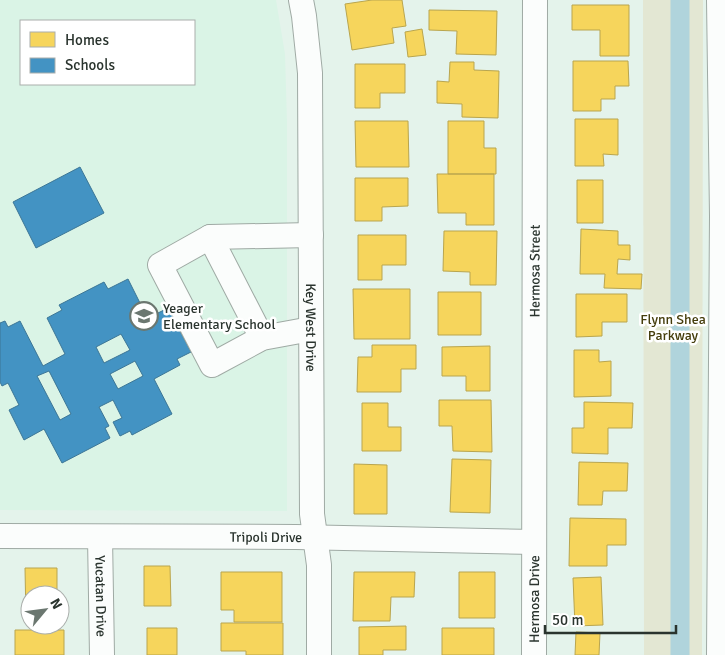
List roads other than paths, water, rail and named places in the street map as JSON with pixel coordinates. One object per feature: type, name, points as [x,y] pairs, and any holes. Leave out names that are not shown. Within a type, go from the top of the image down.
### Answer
[{"type":"street","name":"Key West Drive","points":[[301,0],[310,73],[312,514],[319,565],[319,655]]},
{"type":"street","name":"Hermosa Street","points":[[534,542],[535,0]]},
{"type":"street","points":[[719,0],[724,216],[720,655]]},
{"type":"street","points":[[311,235],[210,236],[160,265],[212,365],[262,338],[311,329]]},
{"type":"street","points":[[210,236],[262,338]]},
{"type":"street","name":"Tripoli Drive","points":[[0,536],[296,537],[534,542]]},
{"type":"street","name":"Yucatan Drive","points":[[100,537],[102,655]]},
{"type":"street","name":"Hermosa Drive","points":[[534,542],[534,655]]},
{"type":"waterway","points":[[680,0],[680,655]]},
{"type":"place","name":"Yeager Elementary School","points":[[144,316]]},
{"type":"park label","name":"Flynn Shea Parkway","points":[[673,328]]}]
